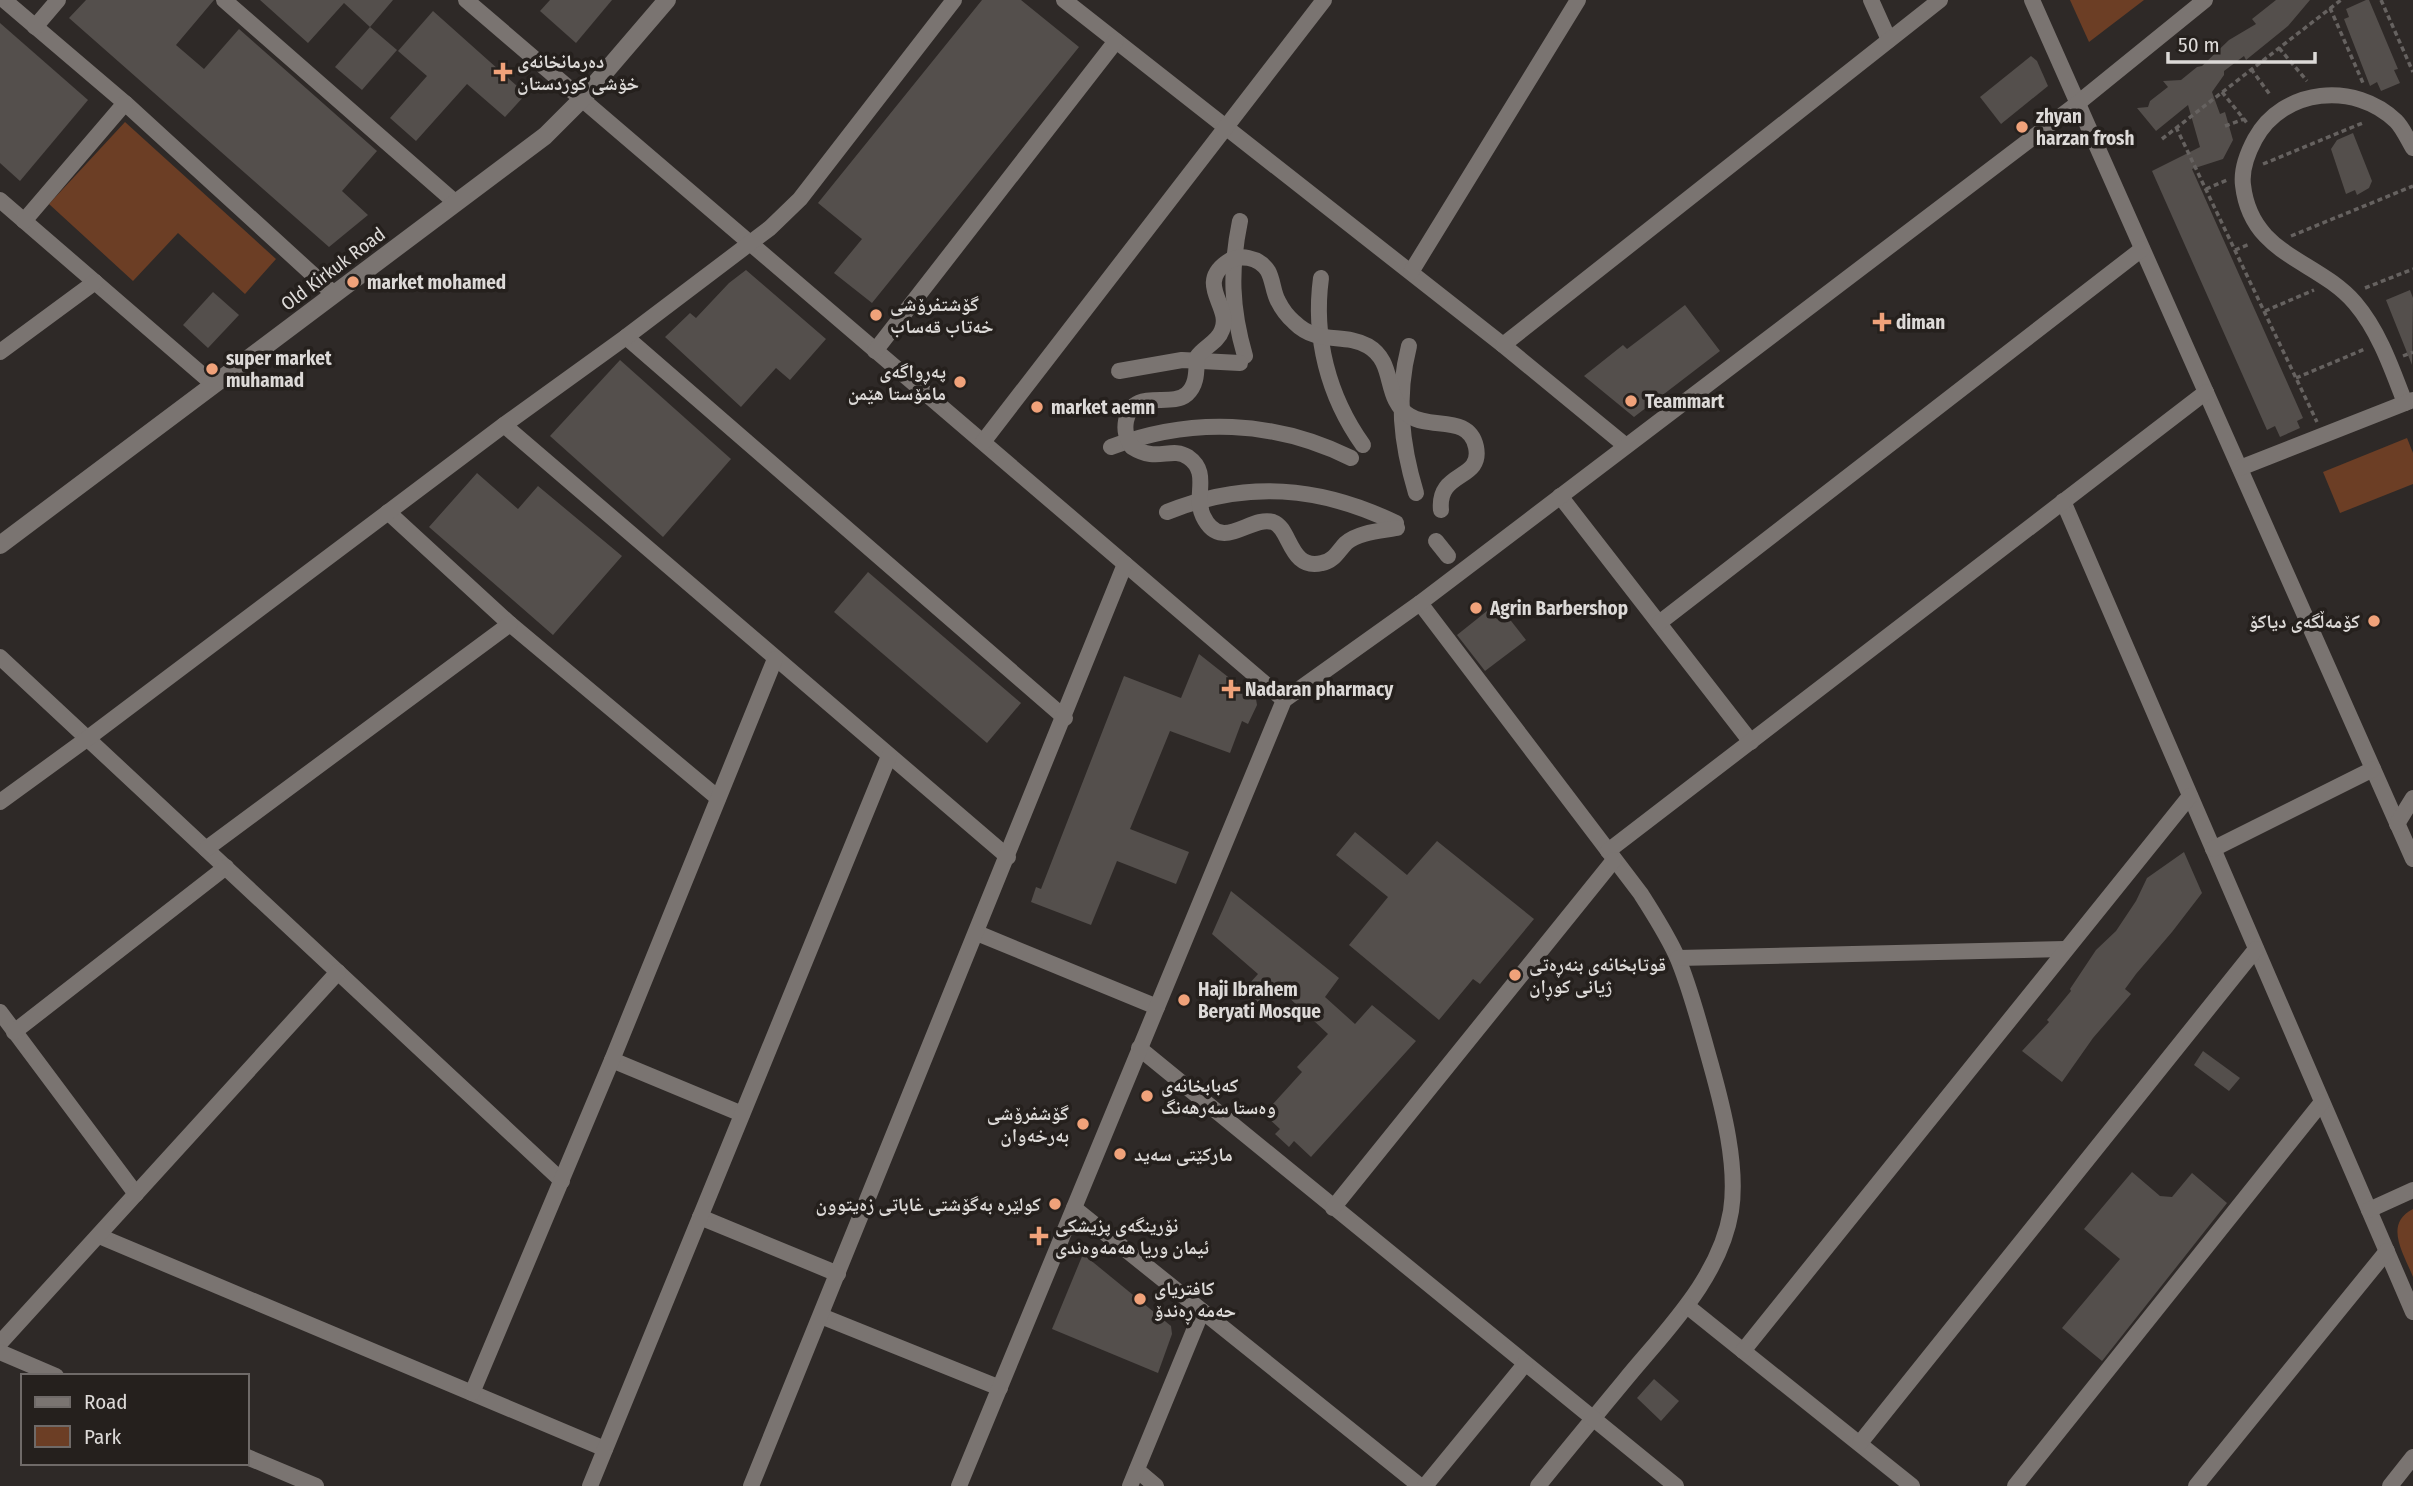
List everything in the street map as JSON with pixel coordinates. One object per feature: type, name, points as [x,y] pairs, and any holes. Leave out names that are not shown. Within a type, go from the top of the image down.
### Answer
[{"type":"street","points":[[4,0],[125,103],[334,294]]},
{"type":"street","points":[[35,27],[58,0]]},
{"type":"street","points":[[223,0],[456,203]]},
{"type":"street","points":[[466,0],[1284,700]]},
{"type":"street","name":"Old Kirkuk Road","points":[[0,545],[545,136],[582,99],[667,0]]},
{"type":"street","points":[[0,802],[751,244],[800,199],[954,0]]},
{"type":"street","points":[[1064,0],[1503,345],[1626,446]]},
{"type":"street","points":[[1411,272],[1578,0]]},
{"type":"street","points":[[1871,0],[1889,40]]},
{"type":"street","points":[[1503,345],[1940,0]]},
{"type":"street","points":[[2032,0],[2413,859]]},
{"type":"street","points":[[959,1486],[1284,700],[1420,603],[2078,103],[2205,0]]},
{"type":"street","points":[[982,442],[1226,127],[1319,2]]},
{"type":"street","points":[[876,351],[1116,41]]},
{"type":"street","points":[[2239,468],[2409,401],[2356,304],[2333,282],[2288,257],[2249,213],[2242,183],[2248,153],[2262,126],[2281,110],[2313,95],[2343,94],[2379,109],[2396,122],[2413,148]]},
{"type":"street","points":[[24,221],[125,103]]},
{"type":"street","points":[[0,200],[214,384]]},
{"type":"street","points":[[1119,371],[1165,362],[1242,360],[1234,308],[1233,260],[1240,221]]},
{"type":"street","points":[[1659,623],[2142,249]]},
{"type":"street","points":[[1167,512],[1199,501],[1246,491],[1273,490],[1360,506],[1396,526],[1360,536],[1345,544],[1331,559],[1322,564],[1312,563],[1295,554],[1278,524],[1262,522],[1235,533],[1219,531],[1209,525],[1199,501],[1202,479],[1193,462],[1177,453],[1159,456],[1142,453],[1132,447],[1125,428],[1127,415],[1132,408],[1152,398],[1178,399],[1187,394],[1195,380],[1200,353],[1222,334],[1224,315],[1214,290],[1218,271],[1233,260],[1245,257],[1262,264],[1268,271],[1277,300],[1296,325],[1320,337],[1354,341],[1368,346],[1379,356],[1390,374],[1393,396],[1400,408],[1411,417],[1421,421],[1455,424],[1468,432],[1477,449],[1474,463],[1470,470],[1446,486],[1442,492],[1441,510]]},
{"type":"street","points":[[1321,278],[1318,312],[1320,337],[1331,385],[1346,418],[1363,445]]},
{"type":"street","points":[[0,352],[95,282]]},
{"type":"street","points":[[626,337],[1065,718]]},
{"type":"street","points":[[1409,346],[1404,365],[1400,408],[1406,459],[1416,493]]},
{"type":"street","points":[[1333,1208],[1611,856],[1751,742],[2206,392]]},
{"type":"street","points":[[504,425],[1008,857]]},
{"type":"street","points":[[1111,447],[1176,429],[1200,426],[1249,427],[1297,437],[1351,458]]},
{"type":"street","points":[[1560,496],[1751,742]]},
{"type":"street","points":[[2063,501],[2413,1312]]},
{"type":"street","points":[[388,512],[510,624],[718,798]]},
{"type":"street","points":[[1437,541],[1448,556]]},
{"type":"street","points":[[751,1486],[1065,718],[1125,564]]},
{"type":"street","points":[[1420,603],[1641,894],[1678,958],[1720,1099],[1729,1150],[1731,1211],[1723,1239],[1709,1271],[1687,1306],[1538,1486]]},
{"type":"street","points":[[206,849],[510,624]]},
{"type":"street","points":[[0,657],[562,1181]]},
{"type":"street","points":[[472,1393],[612,1060],[775,659]]},
{"type":"street","points":[[590,1486],[889,756]]},
{"type":"street","points":[[2213,849],[2373,769]]},
{"type":"street","points":[[1743,1351],[2190,796]]},
{"type":"street","points":[[2398,824],[2413,798]]},
{"type":"street","points":[[14,1032],[226,867]]},
{"type":"street","points":[[977,933],[1157,1007]]},
{"type":"street","points":[[1678,958],[2065,949]]},
{"type":"street","points":[[1860,1443],[2256,949]]},
{"type":"street","points":[[0,1343],[338,972]]},
{"type":"street","points":[[0,1012],[135,1194]]},
{"type":"street","points":[[1139,1048],[1676,1486]]},
{"type":"street","points":[[612,1060],[742,1114]]},
{"type":"street","points":[[2015,1486],[2322,1102]]},
{"type":"street","points":[[2369,1210],[2413,1190]]},
{"type":"street","points":[[1074,1208],[1420,1486]]},
{"type":"street","points":[[700,1217],[838,1274]]},
{"type":"street","points":[[99,1236],[605,1449]]},
{"type":"street","points":[[2196,1486],[2387,1251]]},
{"type":"street","points":[[1687,1306],[1912,1486]]},
{"type":"street","points":[[1130,1486],[1202,1311]]},
{"type":"street","points":[[821,1316],[1000,1388]]},
{"type":"street","points":[[0,1352],[51,1374]]},
{"type":"street","points":[[1425,1486],[1525,1364]]},
{"type":"street","points":[[248,1457],[316,1486]]},
{"type":"street","points":[[2390,1486],[2413,1457]]},
{"type":"street","points":[[1137,1470],[1156,1486]]},
{"type":"path","points":[[2162,139],[2341,0]]},
{"type":"path","points":[[2381,0],[2413,72]]},
{"type":"path","points":[[2244,172],[2379,109],[2330,8]]},
{"type":"path","points":[[2278,48],[2319,95]]},
{"type":"path","points":[[2251,69],[2281,110]]},
{"type":"path","points":[[2222,92],[2257,136]]},
{"type":"path","points":[[2225,126],[2244,119]]},
{"type":"path","points":[[2176,127],[2323,435]]},
{"type":"path","points":[[2273,243],[2413,186]]},
{"type":"path","points":[[2346,295],[2413,269]]},
{"type":"path","points":[[2265,311],[2333,282]]},
{"type":"path","points":[[2296,379],[2379,342]]},
{"type":"green space","points":[[2070,0],[2144,0],[2089,42]]},
{"type":"green space","points":[[125,122],[276,259],[245,294],[178,233],[133,281],[49,204]]},
{"type":"green space","points":[[2407,438],[2413,453],[2413,484],[2340,513],[2323,472]]},
{"type":"green space","points":[[2413,1209],[2413,1277],[2401,1249],[2397,1231],[2404,1215]]},
{"type":"building","points":[[86,0],[214,0],[176,45],[204,69],[239,29],[377,151],[342,191],[368,215],[329,247],[69,18]]},
{"type":"building","points":[[260,0],[393,0],[370,27],[344,3],[308,43]]},
{"type":"building","points":[[550,0],[612,0],[576,43],[540,11]]},
{"type":"building","points":[[982,0],[1021,0],[1079,47],[872,303],[834,273],[862,239],[818,203]]},
{"type":"building","points":[[2276,0],[2310,0],[2288,26],[2246,60],[2244,56],[2224,71],[2212,92],[2220,114],[2225,112],[2233,140],[2223,159],[2192,169],[2303,418],[2297,421],[2300,428],[2280,437],[2275,426],[2267,430],[2152,171],[2200,147],[2188,105],[2156,131],[2137,108],[2148,107],[2150,101],[2168,87],[2163,81],[2181,80],[2202,66],[2229,40],[2256,24],[2252,19]]},
{"type":"building","points":[[2369,0],[2398,69],[2394,70],[2400,83],[2381,91],[2377,82],[2370,86],[2344,19],[2349,17],[2346,9]]},
{"type":"building","points":[[433,11],[526,94],[505,117],[467,84],[416,141],[390,118],[427,76],[398,51]]},
{"type":"building","points":[[0,23],[88,100],[20,181],[0,163]]},
{"type":"building","points":[[370,27],[397,50],[362,90],[335,67]]},
{"type":"building","points":[[2031,56],[2037,61],[2048,86],[2001,124],[1980,97]]},
{"type":"building","points":[[2353,133],[2372,181],[2369,188],[2357,195],[2355,190],[2346,194],[2331,149],[2337,140]]},
{"type":"building","points":[[746,270],[826,339],[790,380],[776,368],[741,407],[665,337],[690,313],[696,318],[729,283]]},
{"type":"building","points":[[2410,290],[2413,298],[2412,365],[2386,300]]},
{"type":"building","points":[[213,292],[239,315],[208,348],[183,325]]},
{"type":"building","points":[[1685,305],[1720,351],[1634,417],[1584,376],[1623,345],[1627,349]]},
{"type":"building","points":[[620,360],[731,459],[663,537],[550,436]]},
{"type":"building","points":[[477,473],[518,509],[538,486],[622,556],[553,635],[429,527]]},
{"type":"building","points":[[868,572],[1021,703],[987,743],[834,612]]},
{"type":"building","points":[[1497,603],[1526,640],[1485,671],[1457,635]]},
{"type":"building","points":[[1199,654],[1256,699],[1257,705],[1248,724],[1242,721],[1230,753],[1170,731],[1130,829],[1189,852],[1176,884],[1117,861],[1091,925],[1031,902],[1036,887],[1041,889],[1124,676],[1181,698]]},
{"type":"building","points":[[1355,832],[1407,875],[1437,841],[1534,919],[1480,984],[1473,979],[1439,1020],[1349,945],[1388,897],[1336,855]]},
{"type":"building","points":[[2184,852],[2202,893],[2136,974],[2125,989],[2131,994],[2093,1038],[2062,1082],[2022,1051],[2049,1022],[2047,1020],[2071,991],[2096,950],[2116,931],[2136,901],[2147,878]]},
{"type":"building","points":[[1231,891],[1339,978],[1325,997],[1355,1024],[1372,1005],[1416,1041],[1311,1157],[1294,1141],[1289,1147],[1275,1134],[1280,1129],[1264,1114],[1302,1072],[1297,1067],[1328,1034],[1285,994],[1284,996],[1272,986],[1255,1005],[1241,993],[1258,974],[1212,934]]},
{"type":"building","points":[[2203,1051],[2240,1078],[2229,1091],[2194,1065]]},
{"type":"building","points":[[2132,1172],[2160,1196],[2172,1197],[2192,1173],[2227,1203],[2102,1361],[2062,1328],[2120,1259],[2084,1229]]},
{"type":"building","points":[[1083,1254],[1171,1326],[1172,1334],[1158,1373],[1052,1329]]},
{"type":"building","points":[[1654,1379],[1679,1401],[1661,1421],[1637,1398]]},
{"type":"place","name":"دەرمانخانەی خۆشی کوردستان","points":[[503,72]]},
{"type":"place","name":"zhyan harzan frosh","points":[[2022,127]]},
{"type":"place","name":"market mohamed","points":[[353,282]]},
{"type":"place","name":"گۆشتفرۆشی خەتاب قەساب","points":[[876,315]]},
{"type":"place","name":"diman","points":[[1882,322]]},
{"type":"place","name":"super market muhamad","points":[[212,369]]},
{"type":"place","name":"پەڕواگەی مامۆستا هێمن","points":[[960,382]]},
{"type":"place","name":"Teammart","points":[[1631,401]]},
{"type":"place","name":"market aemn","points":[[1037,407]]},
{"type":"place","name":"Agrin Barbershop","points":[[1476,608]]},
{"type":"place","name":"کۆمەڵگەی دیاکۆ","points":[[2374,621]]},
{"type":"place","name":"Nadaran pharmacy","points":[[1231,689]]},
{"type":"place","name":"قوتابخانەی بنەڕەتی ژیانی کوڕان","points":[[1515,975]]},
{"type":"place","name":"Haji Ibrahem Beryati Mosque","points":[[1184,1000]]},
{"type":"place","name":"کەبابخانەی وەستا سەرهەنگ","points":[[1147,1096]]},
{"type":"place","name":"گۆشفرۆشی بەرخەوان","points":[[1083,1124]]},
{"type":"place","name":"مارکێتی سەید","points":[[1120,1154]]},
{"type":"place","name":"کولێرە بەگۆشتی غاباتی زەیتوون","points":[[1055,1204]]},
{"type":"place","name":"نۆرینگەی پزیشکی ئیمان وریا هەمەوەندی","points":[[1039,1236]]},
{"type":"place","name":"کافتریای حەمە ڕەندۆ","points":[[1140,1299]]}]
